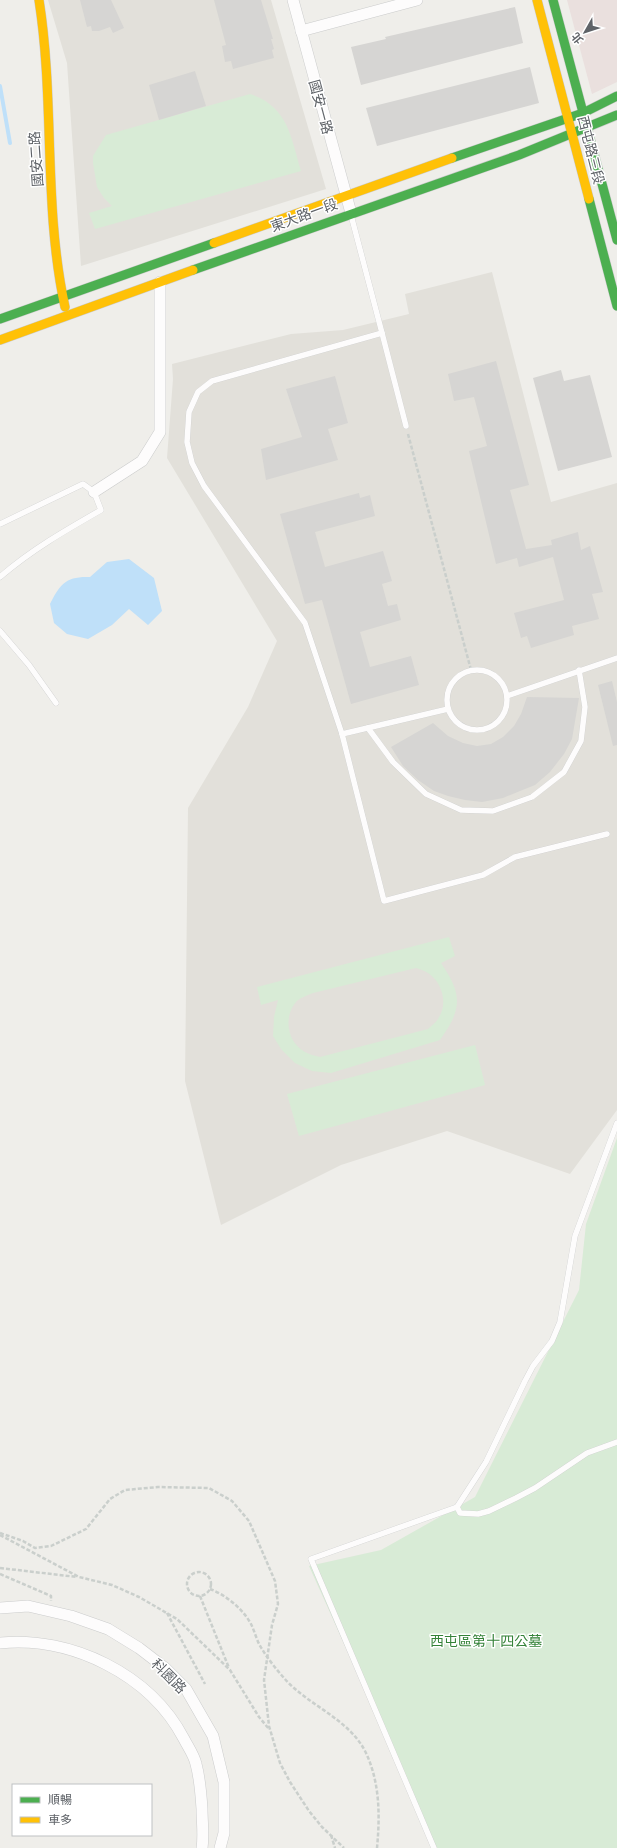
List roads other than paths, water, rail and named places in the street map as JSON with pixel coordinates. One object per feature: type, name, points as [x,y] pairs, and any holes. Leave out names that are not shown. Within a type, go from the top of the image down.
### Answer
[{"type":"street","name":"國安二路","points":[[39,0],[45,37],[58,275],[68,316]]},
{"type":"street","name":"國安一路","points":[[293,0],[345,197],[351,213]]},
{"type":"street","points":[[301,31],[417,0]]},
{"type":"street","name":"西屯路三段","points":[[537,0],[569,117],[572,135],[617,306]]},
{"type":"street","name":"西屯路三段","points":[[553,0],[617,240]]},
{"type":"street","name":"東大路一段","points":[[0,319],[63,298],[506,138],[583,113],[617,96]]},
{"type":"street","name":"東大路一段","points":[[0,340],[351,213],[511,159],[587,129],[617,115]]},
{"type":"street","points":[[94,492],[142,461],[160,432],[160,282]]},
{"type":"street","name":"科園路","points":[[0,1608],[28,1606],[71,1616],[108,1629],[139,1648],[166,1668],[186,1689],[213,1736],[224,1782],[224,1833],[220,1848]]},
{"type":"street","name":"科園路","points":[[0,1643],[16,1641],[73,1649],[126,1674],[157,1701],[179,1729],[196,1762],[201,1780],[203,1822],[202,1848]]},
{"type":"lane","points":[[351,213],[406,426]]},
{"type":"lane","points":[[382,333],[212,381],[198,392],[189,412],[187,442],[192,463],[204,486],[305,623],[342,734],[384,901],[483,875],[515,857],[608,834]]},
{"type":"lane","points":[[0,524],[84,484],[94,492],[101,510],[21,558],[0,577]]},
{"type":"lane","points":[[0,631],[29,665],[56,703]]},
{"type":"lane","points":[[507,696],[617,658]]},
{"type":"lane","points":[[471,670],[483,670],[494,675],[505,688],[507,696],[504,713],[492,726],[484,729],[475,730],[462,726],[452,717],[448,709],[447,700],[451,684],[456,678],[471,670]]},
{"type":"lane","points":[[368,728],[393,762],[426,794],[461,810],[493,812],[532,797],[564,772],[581,741],[585,707],[579,670]]},
{"type":"lane","points":[[342,734],[448,709]]},
{"type":"lane","points":[[434,1848],[311,1559],[457,1508],[486,1462],[525,1381],[533,1366],[552,1341],[560,1322],[574,1236],[617,1123]]},
{"type":"lane","points":[[457,1508],[460,1513],[478,1514],[489,1511],[535,1488],[587,1454],[617,1442]]},
{"type":"water","points":[[129,559],[154,578],[162,611],[148,625],[129,609],[112,625],[88,639],[67,634],[54,623],[50,604],[61,586],[69,580],[75,578],[90,577],[107,562]]},
{"type":"waterway","points":[[0,86],[10,143]]},
{"type":"park label","name":"西屯區第十四公墓","points":[[486,1641]]}]
